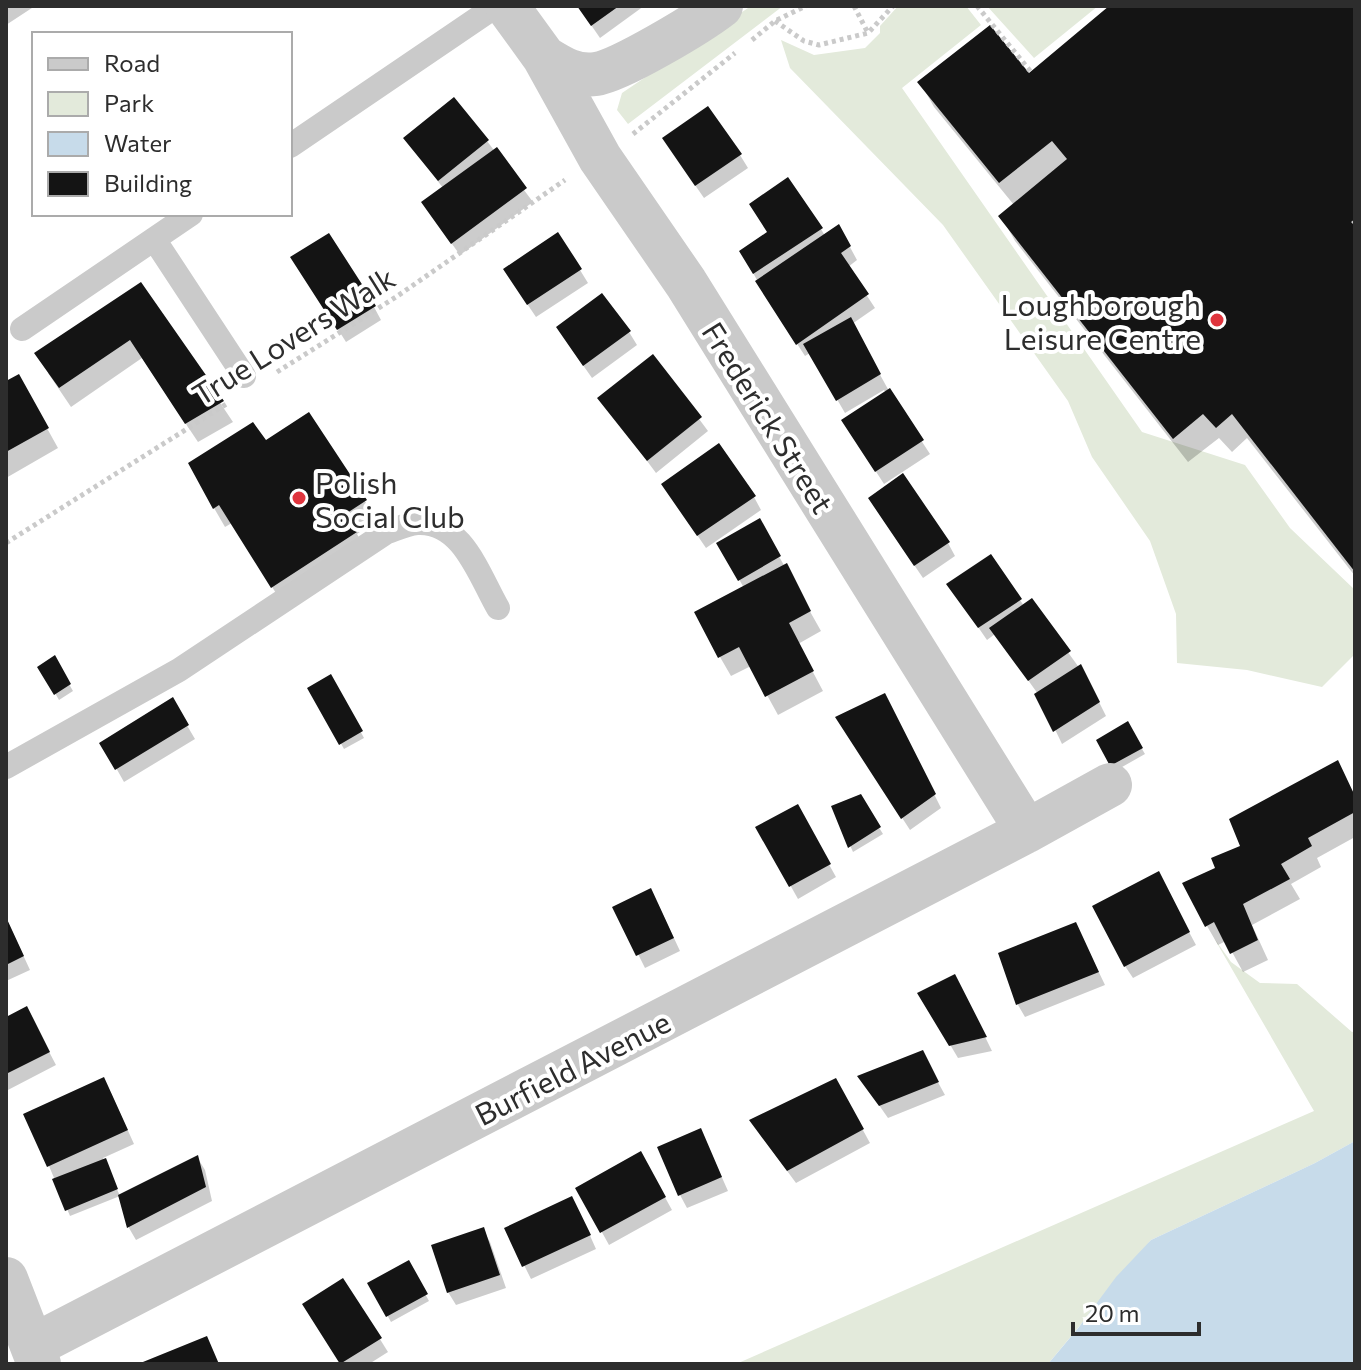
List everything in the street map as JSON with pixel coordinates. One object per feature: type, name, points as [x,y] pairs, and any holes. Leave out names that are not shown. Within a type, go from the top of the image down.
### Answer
[{"type":"street","name":"Frederick Street","points":[[507,6],[544,57],[600,158],[686,283],[1027,831]]},
{"type":"street","points":[[544,57],[570,72],[594,74],[618,68],[721,6]]},
{"type":"street","name":"Burfield Avenue","points":[[36,1355],[1110,785]]},
{"type":"street","points":[[6,1279],[36,1355]]},
{"type":"lane","points":[[292,145],[496,6]]},
{"type":"lane","points":[[22,329],[188,216]]},
{"type":"lane","points":[[154,239],[239,387]]},
{"type":"lane","points":[[6,767],[179,670],[387,532],[414,523],[435,524],[464,546],[498,608]]},
{"type":"path","name":"True Lovers Walk","points":[[275,373],[396,297],[600,158],[775,21],[806,6]]},
{"type":"path","points":[[854,6],[868,33]]},
{"type":"path","points":[[775,21],[804,41],[819,45],[868,33],[893,6]]},
{"type":"path","points":[[977,6],[1031,72]]},
{"type":"path","name":"True Lovers Walk","points":[[6,543],[239,387]]},
{"type":"green space","points":[[751,6],[783,6],[628,124],[617,110],[622,93]]},
{"type":"green space","points":[[898,6],[966,6],[981,25],[902,88],[1142,432],[1245,465],[1290,528],[1355,590],[1355,654],[1322,687],[1247,670],[1177,663],[1176,614],[1150,541],[1092,457],[1068,401],[943,225],[790,68],[781,40],[814,55],[865,48],[880,33],[880,26]]},
{"type":"green space","points":[[987,6],[1098,6],[1034,58]]},
{"type":"green space","points":[[1214,938],[1231,962],[1260,983],[1297,984],[1352,1032],[1355,1031],[1355,1141],[1151,1240],[1048,1364],[736,1364],[1314,1111]]},
{"type":"water","points":[[1355,1141],[1355,1364],[1048,1364],[1116,1277],[1151,1240]]},
{"type":"building","points":[[577,6],[619,6],[591,26]]},
{"type":"building","name":"Loughborough Leisure Centre","points":[[1109,6],[1355,6],[1355,219],[1351,222],[1355,226],[1355,572],[1232,414],[1216,428],[1203,414],[1173,439],[998,216],[1067,159],[1052,141],[999,183],[917,82],[990,25],[1029,73]]},
{"type":"building","points":[[454,97],[489,140],[438,181],[403,138]]},
{"type":"building","points":[[708,106],[742,154],[695,186],[662,138]]},
{"type":"building","points":[[497,147],[527,188],[451,244],[421,202]]},
{"type":"building","points":[[788,177],[823,228],[753,274],[739,251],[767,232],[749,204]]},
{"type":"building","points":[[839,224],[851,246],[841,253],[869,294],[796,345],[755,281]]},
{"type":"building","points":[[558,232],[582,269],[527,305],[503,269]]},
{"type":"building","points":[[329,233],[376,306],[337,330],[290,257]]},
{"type":"building","points":[[141,282],[224,401],[185,424],[130,340],[59,388],[34,353]]},
{"type":"building","points":[[602,293],[631,331],[583,366],[556,327]]},
{"type":"building","points":[[851,317],[881,374],[836,401],[803,344]]},
{"type":"building","points":[[653,354],[702,417],[647,461],[597,398]]},
{"type":"building","points":[[19,374],[49,428],[6,452],[6,381]]},
{"type":"building","points":[[890,388],[924,440],[875,472],[841,420]]},
{"type":"building","points":[[309,412],[367,500],[347,513],[357,532],[271,588],[219,505],[213,509],[188,463],[253,422],[266,440]]},
{"type":"building","points":[[719,443],[756,496],[697,536],[661,484]]},
{"type":"building","points":[[903,473],[950,542],[914,566],[868,498]]},
{"type":"building","points":[[760,518],[781,556],[738,581],[716,543]]},
{"type":"building","points":[[991,554],[1022,599],[978,628],[946,584]]},
{"type":"building","points":[[787,563],[811,611],[789,623],[814,671],[765,697],[739,647],[718,658],[694,612]]},
{"type":"building","points":[[1032,598],[1071,651],[1028,681],[989,628]]},
{"type":"building","points":[[55,655],[71,684],[54,695],[37,667]]},
{"type":"building","points":[[1081,664],[1100,702],[1053,732],[1034,694]]},
{"type":"building","points":[[331,674],[363,731],[339,745],[307,688]]},
{"type":"building","points":[[885,693],[936,794],[901,819],[835,717]]},
{"type":"building","points":[[173,697],[189,725],[115,770],[99,743]]},
{"type":"building","points":[[1128,721],[1143,748],[1110,766],[1096,740]]},
{"type":"building","points":[[1338,760],[1355,796],[1355,812],[1308,838],[1312,846],[1281,864],[1290,879],[1243,904],[1258,940],[1230,954],[1214,922],[1205,927],[1182,883],[1215,868],[1211,858],[1240,846],[1229,819]]},
{"type":"building","points":[[861,794],[881,827],[848,848],[831,806]]},
{"type":"building","points":[[798,804],[831,864],[789,887],[755,827]]},
{"type":"building","points":[[1159,871],[1190,932],[1124,967],[1092,906]]},
{"type":"building","points":[[651,888],[674,938],[636,956],[612,907]]},
{"type":"building","points":[[6,917],[24,956],[6,965]]},
{"type":"building","points":[[1076,922],[1099,972],[1016,1005],[998,953]]},
{"type":"building","points":[[955,974],[987,1037],[949,1046],[917,993]]},
{"type":"building","points":[[27,1006],[50,1052],[6,1074],[6,1017]]},
{"type":"building","points":[[923,1050],[939,1082],[879,1106],[857,1076]]},
{"type":"building","points":[[104,1077],[128,1130],[47,1167],[23,1114]]},
{"type":"building","points":[[836,1078],[864,1129],[787,1171],[749,1120]]},
{"type":"building","points":[[701,1128],[722,1177],[678,1196],[657,1147]]},
{"type":"building","points":[[641,1151],[666,1197],[600,1233],[575,1188]]},
{"type":"building","points":[[198,1155],[206,1187],[127,1228],[118,1195]]},
{"type":"building","points":[[106,1158],[118,1189],[65,1211],[52,1179]]},
{"type":"building","points":[[572,1196],[591,1235],[522,1267],[504,1228]]},
{"type":"building","points":[[484,1227],[500,1275],[447,1293],[431,1245]]},
{"type":"building","points":[[409,1260],[428,1294],[386,1317],[367,1283]]},
{"type":"building","points":[[343,1278],[382,1338],[340,1364],[302,1304]]},
{"type":"building","points":[[207,1336],[219,1364],[138,1364]]},
{"type":"place","name":"Loughborough Leisure Centre","points":[[1217,320]]},
{"type":"place","name":"Polish Social Club","points":[[299,498]]}]
